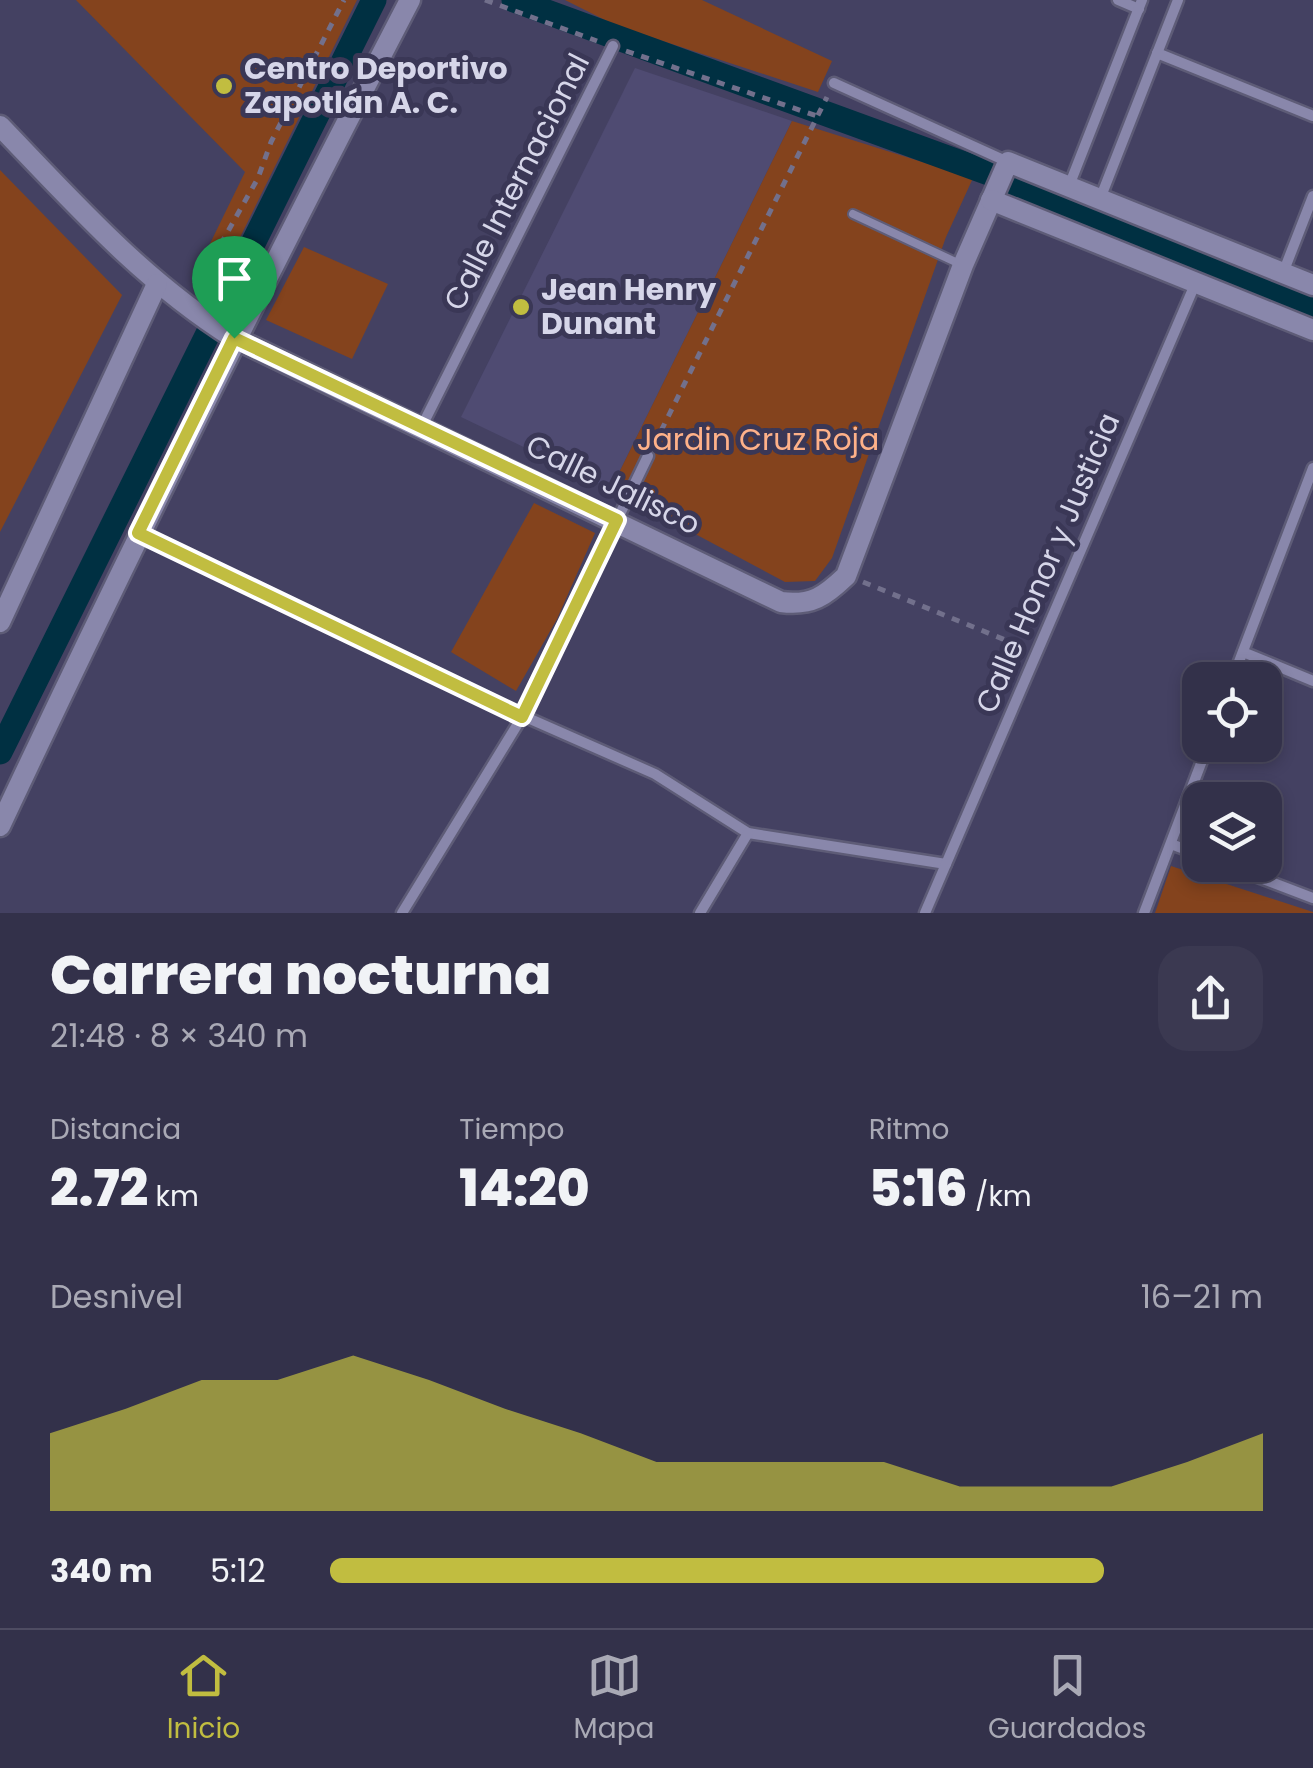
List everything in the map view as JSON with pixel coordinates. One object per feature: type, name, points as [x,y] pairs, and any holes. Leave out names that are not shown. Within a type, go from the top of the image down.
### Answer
[{"type":"street","points":[[0,826],[138,533],[225,332],[410,0]]},
{"type":"street","points":[[1068,186],[1140,4],[1118,0]]},
{"type":"street","points":[[1100,199],[1178,0]]},
{"type":"street","name":"Calle Internacional","points":[[422,426],[612,46]]},
{"type":"street","points":[[1157,53],[1313,116]]},
{"type":"street","points":[[834,82],[1000,179],[1196,282],[1313,330]]},
{"type":"street","name":"Calle Jalisco","points":[[0,126],[123,254],[179,302],[225,332],[782,602],[804,604],[824,597],[846,576]]},
{"type":"street","points":[[1000,179],[1068,186],[1313,285]]},
{"type":"street","points":[[846,576],[963,265],[1000,179]]},
{"type":"street","points":[[1283,273],[1313,196]]},
{"type":"street","name":"Calle Honor y Justicia","points":[[925,913],[1196,282]]},
{"type":"street","points":[[0,622],[157,284]]},
{"type":"street","points":[[402,913],[522,717],[648,456]]},
{"type":"street","points":[[1238,662],[1313,468]]},
{"type":"street","points":[[138,533],[522,717],[655,774],[748,833],[946,864]]},
{"type":"street","points":[[1242,652],[1313,681]]},
{"type":"street","points":[[1144,913],[1202,762]]},
{"type":"street","points":[[700,913],[748,833]]},
{"type":"street","points":[[1172,844],[1182,848]]},
{"type":"street","points":[[1271,882],[1313,898]]},
{"type":"lane","points":[[852,214],[963,265]]},
{"type":"path","points":[[179,302],[205,272],[258,178],[271,142],[344,0]]},
{"type":"path","points":[[485,0],[612,46]]},
{"type":"path","name":"Calle Internacional","points":[[612,46],[817,116],[648,456]]},
{"type":"path","points":[[846,576],[1036,653]]},
{"type":"shaded area","points":[[635,68],[792,121],[611,489],[461,417]]},
{"type":"green space","name":"Centro Deportivo Zapotlán A. C.","points":[[76,0],[357,0],[223,272],[201,262],[245,172]]},
{"type":"green space","points":[[565,0],[702,0],[832,61],[818,92],[617,26]]},
{"type":"green space","name":"Jardin Cruz Roja","points":[[792,121],[973,178],[946,237],[832,558],[815,581],[785,582],[611,489]]},
{"type":"green space","points":[[0,170],[122,295],[0,532]]},
{"type":"green space","points":[[304,247],[388,284],[352,359],[266,320]]},
{"type":"green space","points":[[534,503],[595,533],[557,619],[516,691],[451,652]]},
{"type":"green space","points":[[1171,866],[1182,870],[1182,882],[1220,882],[1313,912],[1313,913],[1155,913]]},
{"type":"waterway","points":[[0,752],[374,0]]},
{"type":"waterway","points":[[514,0],[986,172],[1313,306]]},
{"type":"place","name":"Centro Deportivo Zapotlán A. C.","points":[[224,86]]},
{"type":"place","name":"Jean Henry Dunant","points":[[521,307]]},
{"type":"route","points":[[234,338],[617,520],[522,717],[138,533],[234,338]]}]
